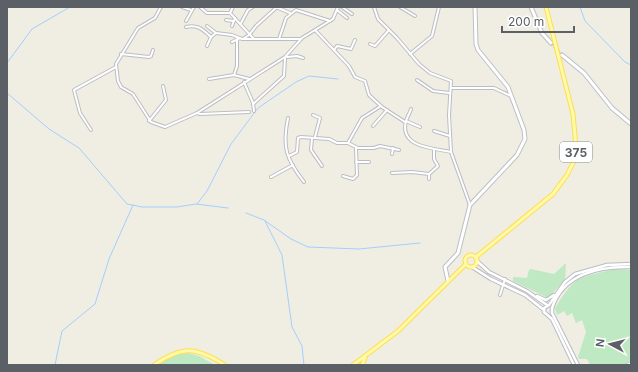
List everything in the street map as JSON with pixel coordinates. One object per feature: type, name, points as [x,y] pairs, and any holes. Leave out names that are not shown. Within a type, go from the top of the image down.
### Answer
[{"type":"main road","points":[[448,281],[445,267],[458,253],[470,205],[517,155],[525,140],[524,130],[508,87],[478,50],[476,44],[475,7]]},
{"type":"main road","points":[[531,7],[542,33],[551,43]]},
{"type":"main road","name":"375","points":[[476,259],[552,194],[567,175],[574,161],[576,147],[573,114],[546,7]]},
{"type":"main road","points":[[562,55],[584,74],[612,108],[631,124]]},
{"type":"main road","points":[[468,256],[476,259],[475,265],[472,267],[466,264],[465,259],[468,256]]},
{"type":"main road","points":[[356,364],[398,331],[466,264]]},
{"type":"main road","points":[[154,365],[169,355],[191,350],[209,355],[225,365]]},
{"type":"main road","points":[[362,365],[368,354]]},
{"type":"street","points":[[161,7],[155,18],[138,28],[121,54],[116,67],[119,85],[133,94],[149,121],[155,125],[165,127],[196,112],[285,57],[301,39],[330,21],[338,8],[347,18]]},
{"type":"street","points":[[182,7],[191,10]]},
{"type":"street","points":[[186,20],[194,7]]},
{"type":"street","points":[[200,7],[207,12],[230,12]]},
{"type":"street","points":[[230,12],[233,7]]},
{"type":"street","points":[[241,23],[248,10],[253,7]]},
{"type":"street","points":[[232,42],[249,35],[256,26],[276,7],[290,13]]},
{"type":"street","points":[[342,7],[352,14]]},
{"type":"street","points":[[374,7],[378,19],[427,71],[450,80],[451,152],[470,205]]},
{"type":"street","points":[[400,7],[415,16]]},
{"type":"street","points":[[410,54],[432,36],[439,7]]},
{"type":"street","points":[[279,39],[285,19],[296,8],[330,21]]},
{"type":"street","points":[[230,12],[254,39]]},
{"type":"street","points":[[232,26],[234,18]]},
{"type":"street","points":[[226,20],[233,21]]},
{"type":"street","points":[[186,27],[192,26],[202,28],[211,37]]},
{"type":"street","points":[[207,26],[216,33],[230,34],[242,38],[301,39]]},
{"type":"street","points":[[315,30],[351,68],[355,77],[365,81],[367,94],[387,110],[405,121],[420,127]]},
{"type":"street","points":[[370,44],[375,46],[389,30]]},
{"type":"street","points":[[207,46],[211,37],[216,33]]},
{"type":"street","points":[[234,75],[237,66],[237,39]]},
{"type":"street","points":[[334,50],[337,46],[351,49],[355,40]]},
{"type":"street","points":[[121,54],[149,57],[151,56],[153,50]]},
{"type":"street","points":[[285,57],[297,56],[303,58]]},
{"type":"street","points":[[253,104],[284,76],[285,57]]},
{"type":"street","points":[[91,130],[80,113],[74,90],[116,67]]},
{"type":"street","points":[[208,79],[234,75],[250,79]]},
{"type":"street","points":[[417,80],[433,91],[449,93]]},
{"type":"street","points":[[244,82],[253,104],[254,111]]},
{"type":"street","points":[[149,121],[166,100],[163,86]]},
{"type":"street","points":[[451,88],[494,88],[513,97]]},
{"type":"street","points":[[348,143],[362,118],[381,106]]},
{"type":"street","points":[[411,109],[405,121],[408,133],[413,143],[451,152]]},
{"type":"street","points":[[373,126],[387,110]]},
{"type":"street","points":[[196,112],[200,114],[249,112]]},
{"type":"street","points":[[313,115],[320,118],[315,137]]},
{"type":"street","points":[[288,118],[284,144],[293,165],[304,182]]},
{"type":"street","points":[[434,131],[450,136]]},
{"type":"street","points":[[289,156],[297,152],[298,138],[315,137],[329,139],[337,143],[348,143],[356,148],[376,149],[379,146],[399,150]]},
{"type":"street","points":[[312,138],[311,150],[322,166]]},
{"type":"street","points":[[343,176],[348,178],[356,177],[356,148]]},
{"type":"street","points":[[392,154],[393,148]]},
{"type":"street","points":[[392,173],[412,172],[429,174],[438,166],[434,159],[434,149]]},
{"type":"street","points":[[356,162],[369,162]]},
{"type":"street","points":[[271,177],[293,165]]},
{"type":"street","points":[[429,174],[429,179]]},
{"type":"street","points":[[476,259],[489,272],[532,294],[552,309],[578,365]]},
{"type":"street","points":[[544,310],[569,278],[580,272],[607,265],[631,266]]},
{"type":"street","points":[[546,313],[550,313],[564,289],[577,276],[607,268],[631,266]]},
{"type":"street","points":[[472,267],[502,285],[525,294],[544,310],[552,319],[574,365]]},
{"type":"street","points":[[500,295],[505,279]]},
{"type":"street","points":[[532,294],[546,300],[551,298],[560,289]]},
{"type":"street","points":[[627,365],[631,363]]},
{"type":"green space","points":[[566,263],[565,280],[548,298],[513,281],[513,277],[527,278],[529,270],[531,269],[554,274]]},
{"type":"green space","points":[[614,269],[631,270],[631,360],[624,365],[590,365],[587,359],[579,359],[578,357],[586,332],[582,320],[576,323],[572,313],[567,316],[564,311],[557,315],[555,308],[573,283],[584,277]]},
{"type":"green space","points":[[188,353],[199,356],[215,365],[158,365],[175,355]]},
{"type":"waterway","points":[[7,63],[32,29],[70,7]]},
{"type":"waterway","points":[[580,7],[585,21],[625,62],[631,65]]},
{"type":"waterway","points":[[197,204],[207,191],[231,144],[258,108],[296,82],[309,76],[338,79]]},
{"type":"waterway","points":[[7,93],[49,129],[79,148],[127,204],[142,207],[177,207],[196,204],[228,208]]},
{"type":"waterway","points":[[55,365],[62,331],[95,304],[109,259],[133,205]]},
{"type":"waterway","points":[[246,213],[264,220],[291,239],[308,247],[359,249],[420,243]]},
{"type":"waterway","points":[[265,221],[282,255],[292,327],[302,346],[304,365]]},
{"type":"tunnel","points":[[551,43],[562,55]]}]
